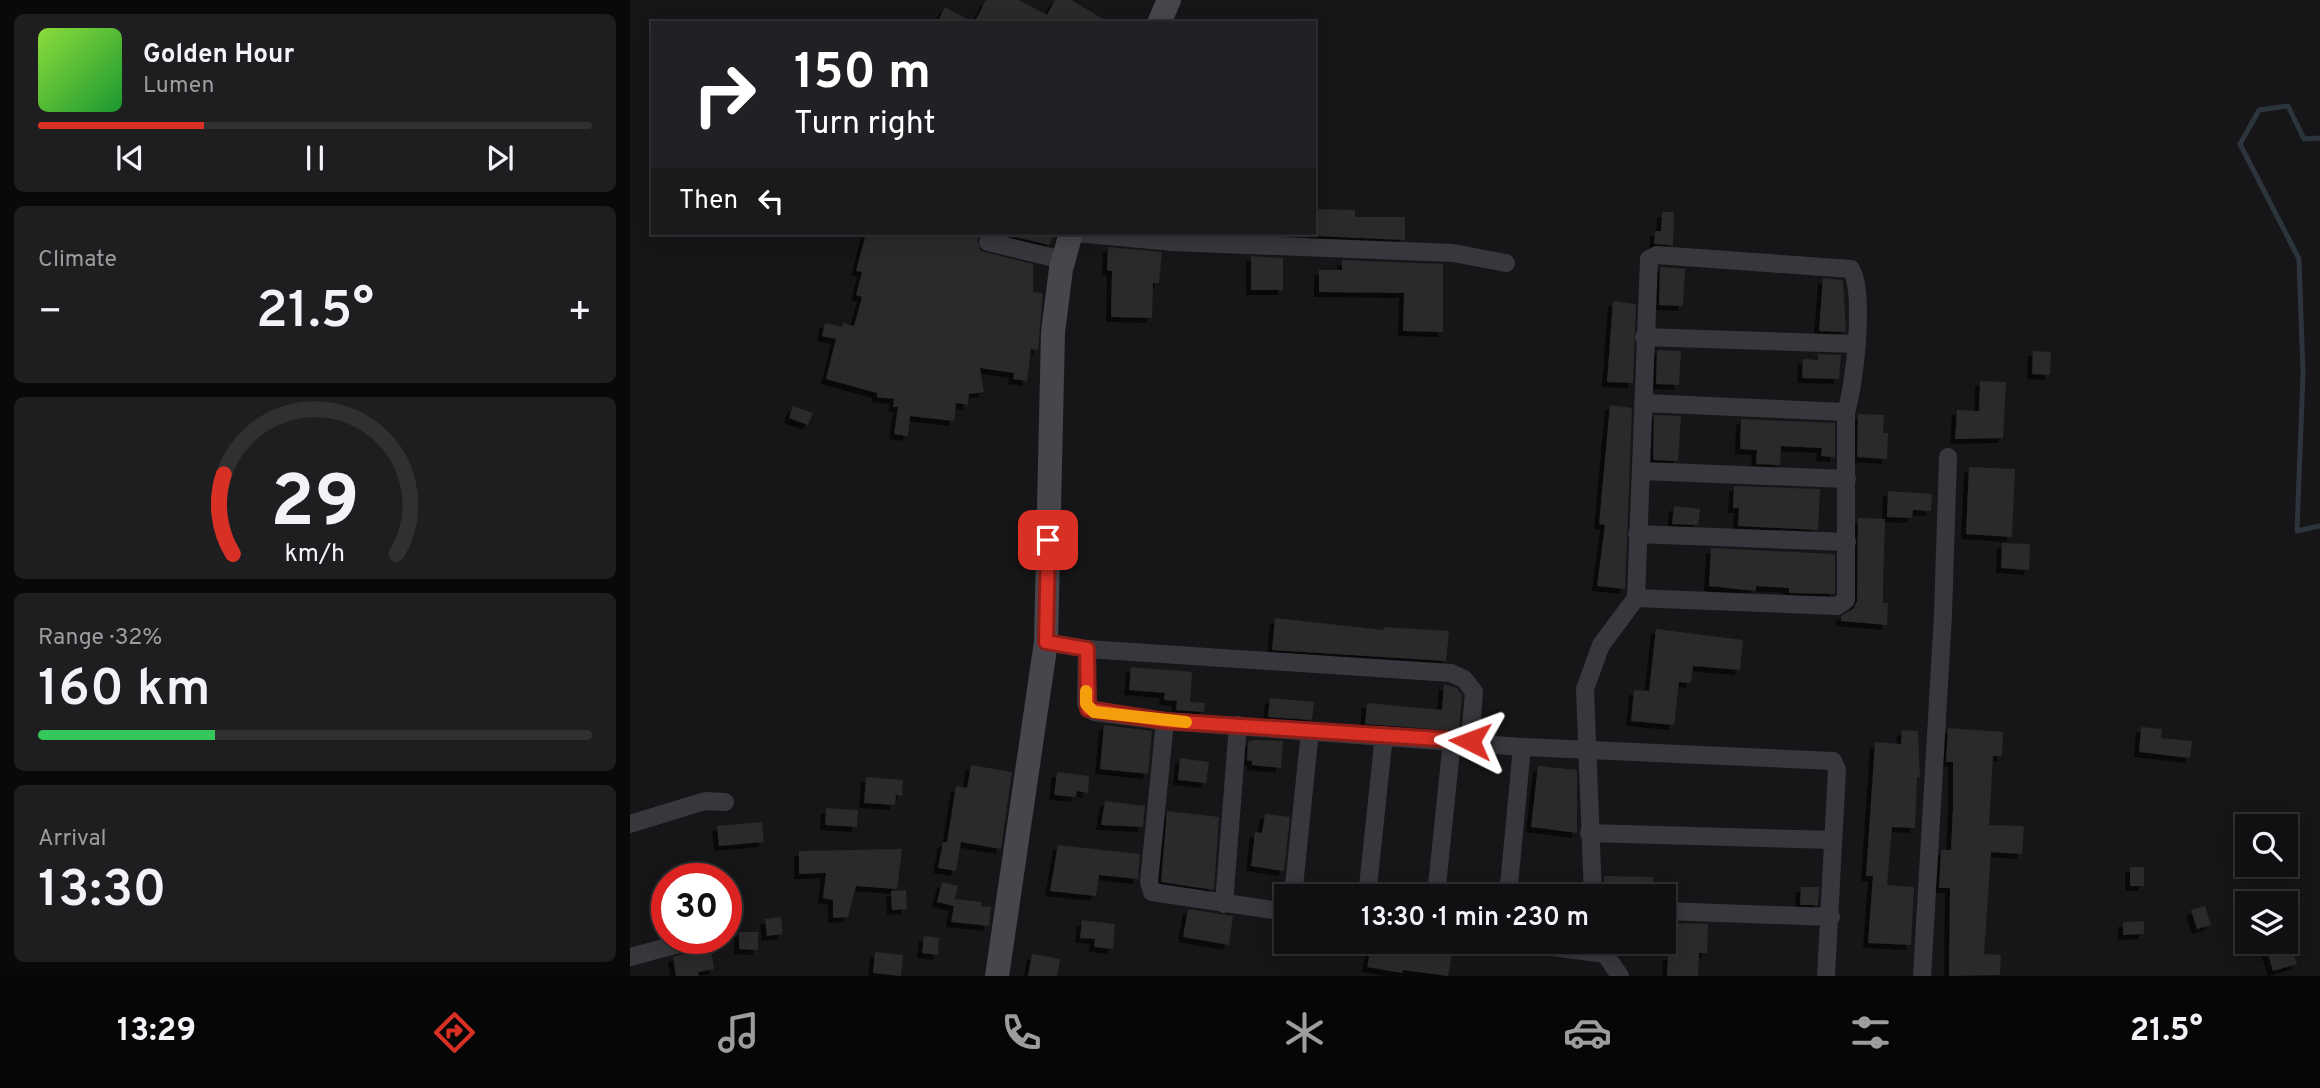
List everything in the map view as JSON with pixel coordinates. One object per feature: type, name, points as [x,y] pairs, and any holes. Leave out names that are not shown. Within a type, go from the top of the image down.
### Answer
[{"type":"street","points":[[1160,21],[1169,0]]},
{"type":"street","points":[[997,976],[1046,642],[1051,362],[1063,260],[1070,235]]},
{"type":"street","points":[[1098,235],[1186,243],[1453,253],[1506,263]]},
{"type":"street","points":[[988,242],[1063,260]]},
{"type":"street","points":[[1592,884],[1585,689],[1591,665],[1601,645],[1636,598],[1649,259],[1657,256],[1851,269],[1856,294],[1857,344],[1853,385],[1846,412],[1848,597],[1837,606],[1636,598]]},
{"type":"street","points":[[1644,337],[1857,344]]},
{"type":"street","points":[[1643,404],[1846,412]]},
{"type":"street","points":[[1922,976],[1943,615],[1948,457]]},
{"type":"street","points":[[1641,471],[1847,479]]},
{"type":"street","points":[[1637,534],[1847,542]]},
{"type":"street","points":[[1046,642],[1087,649],[1451,673],[1464,679],[1474,692],[1461,741],[1438,884]]},
{"type":"street","points":[[1087,649],[1088,709],[1165,721],[1522,747],[1829,759],[1836,764],[1837,770],[1826,976]]},
{"type":"street","points":[[1165,721],[1149,882],[1152,892],[1274,910]]},
{"type":"street","points":[[1224,904],[1238,725]]},
{"type":"street","points":[[1294,884],[1310,732]]},
{"type":"street","points":[[1368,884],[1384,735]]},
{"type":"street","points":[[1509,884],[1522,747]]},
{"type":"street","points":[[630,824],[705,801],[725,802]]},
{"type":"street","points":[[1589,833],[1833,840]]},
{"type":"street","points":[[1676,911],[1831,917]]},
{"type":"street","points":[[630,957],[651,951]]},
{"type":"street","points":[[1607,954],[1620,976]]},
{"type":"building","points":[[986,0],[1019,0],[1047,15],[1055,0],[1071,0],[1107,21],[975,21]]},
{"type":"building","points":[[945,7],[970,21],[938,21]]},
{"type":"building","points":[[1316,209],[1355,210],[1355,217],[1405,217],[1405,240],[1314,236]]},
{"type":"building","points":[[1662,212],[1674,212],[1673,245],[1654,244],[1655,231],[1661,231]]},
{"type":"building","points":[[865,235],[981,235],[977,240],[981,251],[1033,264],[1033,292],[1043,293],[1038,350],[1031,349],[1027,381],[1013,379],[1014,373],[980,368],[984,392],[969,394],[968,405],[956,403],[954,421],[910,416],[908,436],[894,434],[898,407],[893,407],[894,399],[877,397],[877,393],[826,379],[836,339],[822,336],[825,323],[842,327],[843,323],[854,326],[862,297],[856,295],[862,272],[856,271]]},
{"type":"building","points":[[1006,235],[1053,235],[1049,245]]},
{"type":"building","points":[[1108,247],[1162,252],[1159,283],[1153,283],[1152,318],[1111,317],[1112,271],[1107,270]]},
{"type":"building","points":[[1251,256],[1283,258],[1283,290],[1251,290]]},
{"type":"building","points":[[1342,260],[1443,264],[1443,332],[1403,331],[1404,293],[1319,292],[1319,270],[1342,270]]},
{"type":"building","points":[[1660,267],[1685,269],[1683,306],[1659,305]]},
{"type":"building","points":[[1823,278],[1843,280],[1846,332],[1819,331]]},
{"type":"building","points":[[1613,301],[1636,304],[1633,383],[1607,382]]},
{"type":"building","points":[[1657,350],[1681,351],[1679,385],[1656,384]]},
{"type":"building","points":[[2033,351],[2051,352],[2050,375],[2032,374]]},
{"type":"building","points":[[1818,354],[1841,355],[1839,379],[1802,378],[1803,359],[1818,360]]},
{"type":"building","points":[[1980,381],[2006,382],[2003,438],[1955,439],[1957,410],[1979,411]]},
{"type":"building","points":[[1610,405],[1632,408],[1625,589],[1597,586],[1605,525],[1599,524]]},
{"type":"building","points":[[793,406],[813,413],[808,425],[789,418]]},
{"type":"building","points":[[1858,414],[1884,415],[1883,433],[1888,433],[1887,459],[1857,457]]},
{"type":"building","points":[[1654,415],[1681,416],[1678,461],[1653,460]]},
{"type":"building","points":[[1741,419],[1835,423],[1835,457],[1821,456],[1822,448],[1781,446],[1780,465],[1756,464],[1757,450],[1740,449]]},
{"type":"building","points":[[1969,467],[2015,469],[2012,537],[1966,534]]},
{"type":"building","points":[[1734,486],[1820,489],[1818,530],[1738,526],[1739,508],[1733,508]]},
{"type":"building","points":[[1888,491],[1932,494],[1931,511],[1913,510],[1912,518],[1887,517]]},
{"type":"building","points":[[1674,506],[1700,509],[1698,525],[1672,524]]},
{"type":"building","points":[[1858,518],[1885,519],[1883,603],[1888,603],[1887,625],[1841,621],[1841,616],[1853,609],[1857,601]]},
{"type":"building","points":[[2002,543],[2030,544],[2029,570],[2001,568]]},
{"type":"building","points":[[1711,548],[1835,554],[1835,594],[1789,593],[1789,588],[1756,586],[1756,591],[1709,586]]},
{"type":"building","points":[[1275,618],[1384,630],[1384,627],[1449,631],[1446,661],[1272,650]]},
{"type":"building","points":[[1656,629],[1743,640],[1740,670],[1693,666],[1691,683],[1679,682],[1674,725],[1631,721],[1634,690],[1649,691]]},
{"type":"building","points":[[1131,667],[1192,672],[1190,702],[1205,703],[1204,712],[1176,710],[1177,701],[1164,700],[1165,693],[1129,690]]},
{"type":"building","points":[[1444,684],[1457,688],[1462,695],[1459,731],[1365,724],[1367,703],[1442,710]]},
{"type":"building","points":[[1270,698],[1314,702],[1312,720],[1268,717]]},
{"type":"building","points":[[1104,725],[1152,731],[1148,774],[1100,769]]},
{"type":"building","points":[[2141,727],[2162,729],[2161,738],[2192,741],[2190,758],[2139,752]]},
{"type":"building","points":[[1948,728],[2003,732],[2002,756],[1993,756],[1989,825],[2024,826],[2022,854],[1991,852],[1984,954],[2001,955],[2000,975],[1949,976],[1950,888],[1939,888],[1941,850],[1951,850],[1953,762],[1946,762]]},
{"type":"building","points":[[1902,730],[1918,731],[1920,778],[1917,777],[1915,828],[1892,827],[1887,885],[1914,887],[1911,945],[1868,943],[1873,876],[1866,876],[1875,742],[1901,744]]},
{"type":"building","points":[[1283,741],[1281,768],[1252,765],[1252,761],[1247,760],[1248,742]]},
{"type":"building","points":[[1180,758],[1209,762],[1206,783],[1178,780]]},
{"type":"building","points":[[971,765],[1012,772],[1001,849],[961,842],[956,871],[938,868],[943,842],[947,842],[956,786],[967,788]]},
{"type":"building","points":[[1538,766],[1577,770],[1577,833],[1531,827]]},
{"type":"building","points":[[1057,772],[1089,776],[1088,793],[1077,791],[1076,797],[1054,795]]},
{"type":"building","points":[[866,777],[903,780],[902,796],[896,795],[895,805],[864,803]]},
{"type":"building","points":[[1105,801],[1145,806],[1143,827],[1101,825]]},
{"type":"building","points":[[826,808],[858,810],[857,827],[825,825]]},
{"type":"building","points":[[1167,811],[1219,817],[1214,890],[1161,882]]},
{"type":"building","points":[[1265,814],[1290,817],[1284,871],[1251,866],[1255,832],[1262,833]]},
{"type":"building","points":[[762,822],[764,842],[719,846],[717,826]]},
{"type":"building","points":[[1058,845],[1140,854],[1138,879],[1099,875],[1096,896],[1050,891]]},
{"type":"building","points":[[902,849],[897,889],[856,886],[848,917],[833,918],[833,900],[823,898],[826,873],[799,874],[799,851]]},
{"type":"building","points":[[2130,867],[2144,867],[2144,886],[2130,886]]},
{"type":"building","points":[[1604,876],[1653,877],[1653,884],[1604,884]]},
{"type":"building","points":[[942,882],[958,886],[955,899],[981,902],[981,906],[991,907],[989,926],[951,922],[954,906],[937,902]]},
{"type":"building","points":[[1801,887],[1819,887],[1818,905],[1800,905]]},
{"type":"building","points":[[906,890],[907,909],[892,910],[891,891]]},
{"type":"building","points":[[2205,906],[2211,925],[2197,929],[2191,910]]},
{"type":"building","points":[[1188,909],[1233,916],[1229,945],[1183,937]]},
{"type":"building","points":[[781,917],[783,934],[767,936],[765,919]]},
{"type":"building","points":[[1082,920],[1115,924],[1113,949],[1094,947],[1095,939],[1080,938]]},
{"type":"building","points":[[2144,921],[2144,934],[2123,935],[2123,922]]},
{"type":"building","points":[[1677,923],[1708,924],[1707,953],[1699,953],[1698,976],[1667,976],[1668,955],[1677,955]]},
{"type":"building","points":[[742,932],[758,932],[758,950],[742,949]]},
{"type":"building","points":[[924,936],[939,938],[938,955],[922,953]]},
{"type":"building","points":[[875,952],[903,955],[901,976],[873,973]]},
{"type":"building","points":[[712,954],[714,969],[698,972],[699,976],[676,976],[673,957]]},
{"type":"building","points":[[1032,954],[1060,959],[1057,976],[1028,976]]},
{"type":"building","points":[[1370,954],[1452,954],[1448,976],[1367,967]]},
{"type":"building","points":[[2268,954],[2294,954],[2297,964],[2273,971]]},
{"type":"waterway","points":[[2320,138],[2304,139],[2288,106],[2259,110],[2240,144],[2299,259],[2303,374],[2297,531],[2320,526]]},
{"type":"slow traffic","points":[[1086,691],[1086,704],[1088,709],[1094,712],[1186,722]]},
{"type":"route","points":[[1048,540],[1046,642],[1087,649],[1086,704],[1088,709],[1094,712],[1165,721],[1470,741]]}]
